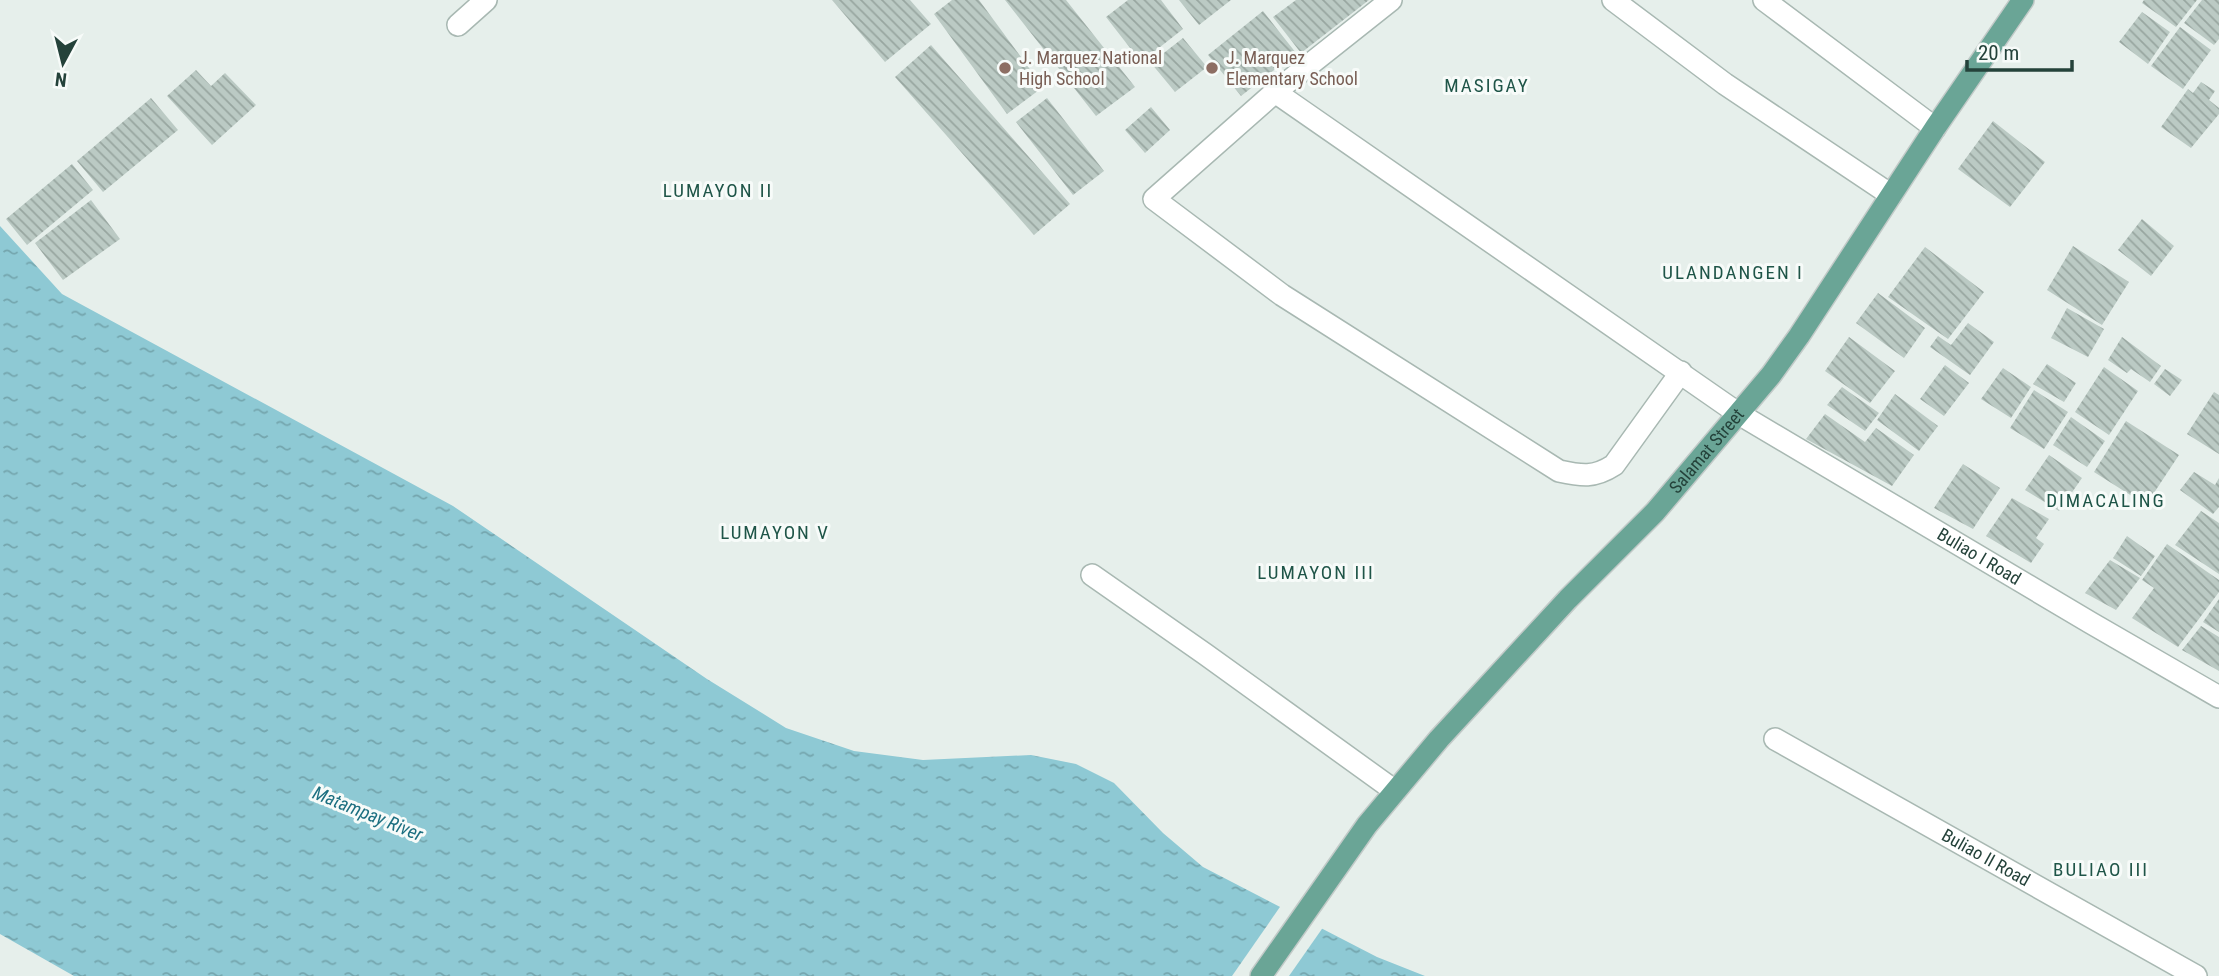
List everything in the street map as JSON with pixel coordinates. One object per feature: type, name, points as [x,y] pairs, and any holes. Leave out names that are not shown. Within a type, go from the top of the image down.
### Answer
[{"type":"main road","name":"Salamat Street","points":[[1261,976],[1339,864],[1395,791],[1486,685],[1655,512],[1771,375],[1800,336],[1935,128],[2023,0]]},
{"type":"street","points":[[458,25],[486,0]]},
{"type":"street","points":[[1391,0],[1275,92],[1154,199],[1282,295],[1559,471],[1581,476],[1601,474],[1614,465],[1681,372]]},
{"type":"street","points":[[1614,0],[1725,84],[1891,195]]},
{"type":"street","points":[[1764,0],[1935,128]]},
{"type":"street","name":"Buliao I Road","points":[[1275,92],[1739,414],[2219,697]]},
{"type":"street","points":[[1091,575],[1395,791]]},
{"type":"street","name":"Buliao II Road","points":[[1775,739],[2196,976]]},
{"type":"water","name":"Matampay River","points":[[0,226],[62,294],[453,506],[707,679],[786,728],[854,751],[923,760],[1031,755],[1076,764],[1114,783],[1163,833],[1203,867],[1377,957],[1425,976],[74,976],[0,934]]},
{"type":"pier","points":[[1282,904],[1324,926],[1289,976],[1232,976]]},
{"type":"building","points":[[832,0],[910,0],[931,24],[885,62]]},
{"type":"building","points":[[952,0],[979,0],[1043,87],[1007,114],[934,14]]},
{"type":"building","points":[[1005,0],[1066,0],[1135,87],[1096,116]]},
{"type":"building","points":[[1128,0],[1161,0],[1183,29],[1141,62],[1106,17]]},
{"type":"building","points":[[1179,0],[1231,0],[1199,25]]},
{"type":"building","points":[[1296,0],[1369,0],[1301,53],[1273,17]]},
{"type":"building","points":[[2144,0],[2197,0],[2176,27],[2142,3]]},
{"type":"building","points":[[2202,0],[2219,0],[2219,39],[2214,45],[2184,23]]},
{"type":"building","points":[[1263,11],[1296,53],[1241,96],[1208,55]]},
{"type":"building","points":[[2142,12],[2170,32],[2148,64],[2119,42]]},
{"type":"building","points":[[2180,27],[2211,50],[2183,89],[2151,66]]},
{"type":"building","points":[[1183,38],[1207,67],[1175,92],[1151,63]]},
{"type":"building","points":[[931,45],[1070,204],[1034,235],[895,77]]},
{"type":"building","points":[[196,70],[211,86],[225,73],[256,105],[212,145],[167,96]]},
{"type":"building","points":[[2201,82],[2215,91],[2209,100],[2219,108],[2219,114],[2191,148],[2161,127],[2188,89],[2193,93]]},
{"type":"building","points":[[151,98],[178,130],[103,192],[77,161]]},
{"type":"building","points":[[1047,98],[1104,171],[1073,195],[1016,122]]},
{"type":"building","points":[[1151,107],[1170,130],[1145,153],[1125,130]]},
{"type":"building","points":[[1993,121],[2045,162],[2010,207],[1958,169]]},
{"type":"building","points":[[72,164],[93,190],[27,245],[6,219]]},
{"type":"building","points":[[91,200],[120,239],[63,280],[35,243]]},
{"type":"building","points":[[2142,219],[2174,246],[2151,276],[2118,250]]},
{"type":"building","points":[[2073,246],[2129,282],[2102,325],[2047,290]]},
{"type":"building","points":[[1925,247],[1984,292],[1948,339],[1888,297]]},
{"type":"building","points":[[1878,293],[1925,328],[1904,358],[1856,323]]},
{"type":"building","points":[[2067,308],[2104,329],[2088,357],[2051,338]]},
{"type":"building","points":[[1968,323],[1994,342],[1970,375],[1930,347],[1938,336],[1951,345]]},
{"type":"building","points":[[1849,337],[1895,371],[1870,403],[1825,371]]},
{"type":"building","points":[[2122,337],[2161,366],[2150,382],[2131,369],[2127,373],[2108,360]]},
{"type":"building","points":[[2047,364],[2076,383],[2064,402],[2033,384]]},
{"type":"building","points":[[1945,365],[1969,383],[1944,416],[1920,399]]},
{"type":"building","points":[[2104,367],[2138,391],[2109,435],[2075,412]]},
{"type":"building","points":[[2003,368],[2031,387],[2011,418],[1981,399]]},
{"type":"building","points":[[2165,369],[2182,380],[2170,396],[2154,384]]},
{"type":"building","points":[[1842,387],[1879,413],[1865,431],[1827,405]]},
{"type":"building","points":[[2034,390],[2068,412],[2044,449],[2010,428]]},
{"type":"building","points":[[2214,392],[2219,395],[2219,454],[2187,434]]},
{"type":"building","points":[[1895,394],[1938,426],[1919,451],[1877,420]]},
{"type":"building","points":[[1825,414],[1865,442],[1876,428],[1914,455],[1892,486],[1806,439]]},
{"type":"building","points":[[2071,417],[2105,441],[2087,467],[2053,445]]},
{"type":"building","points":[[2126,421],[2179,455],[2146,505],[2094,472]]},
{"type":"building","points":[[2049,455],[2082,478],[2059,511],[2025,490]]},
{"type":"building","points":[[1963,464],[2000,488],[1973,529],[1934,508]]},
{"type":"building","points":[[2194,472],[2215,485],[2219,478],[2219,507],[2213,514],[2180,490]]},
{"type":"building","points":[[2012,498],[2049,519],[2036,538],[2044,544],[2031,563],[1986,536]]},
{"type":"building","points":[[2201,511],[2219,523],[2219,574],[2175,545]]},
{"type":"building","points":[[2127,536],[2155,556],[2141,576],[2113,558]]},
{"type":"building","points":[[2167,544],[2219,580],[2219,592],[2178,647],[2132,618],[2154,588],[2142,580]]},
{"type":"building","points":[[2110,560],[2140,578],[2116,610],[2085,593]]},
{"type":"building","points":[[2219,599],[2219,632],[2203,622]]},
{"type":"building","points":[[2201,626],[2219,637],[2219,671],[2182,650]]},
{"type":"place","name":"J. Marquez National High School","points":[[1005,68]]},
{"type":"place","name":"J. Marquez Elementary School","points":[[1212,68]]},
{"type":"district","name":"MASIGAY","points":[[1487,85]]},
{"type":"district","name":"LUMAYON II","points":[[718,190]]},
{"type":"district","name":"ULANDANGEN I","points":[[1733,272]]},
{"type":"district","name":"DIMACALING","points":[[2106,500]]},
{"type":"district","name":"LUMAYON V","points":[[775,532]]},
{"type":"district","name":"LUMAYON III","points":[[1316,572]]},
{"type":"district","name":"BULIAO III","points":[[2101,869]]}]
